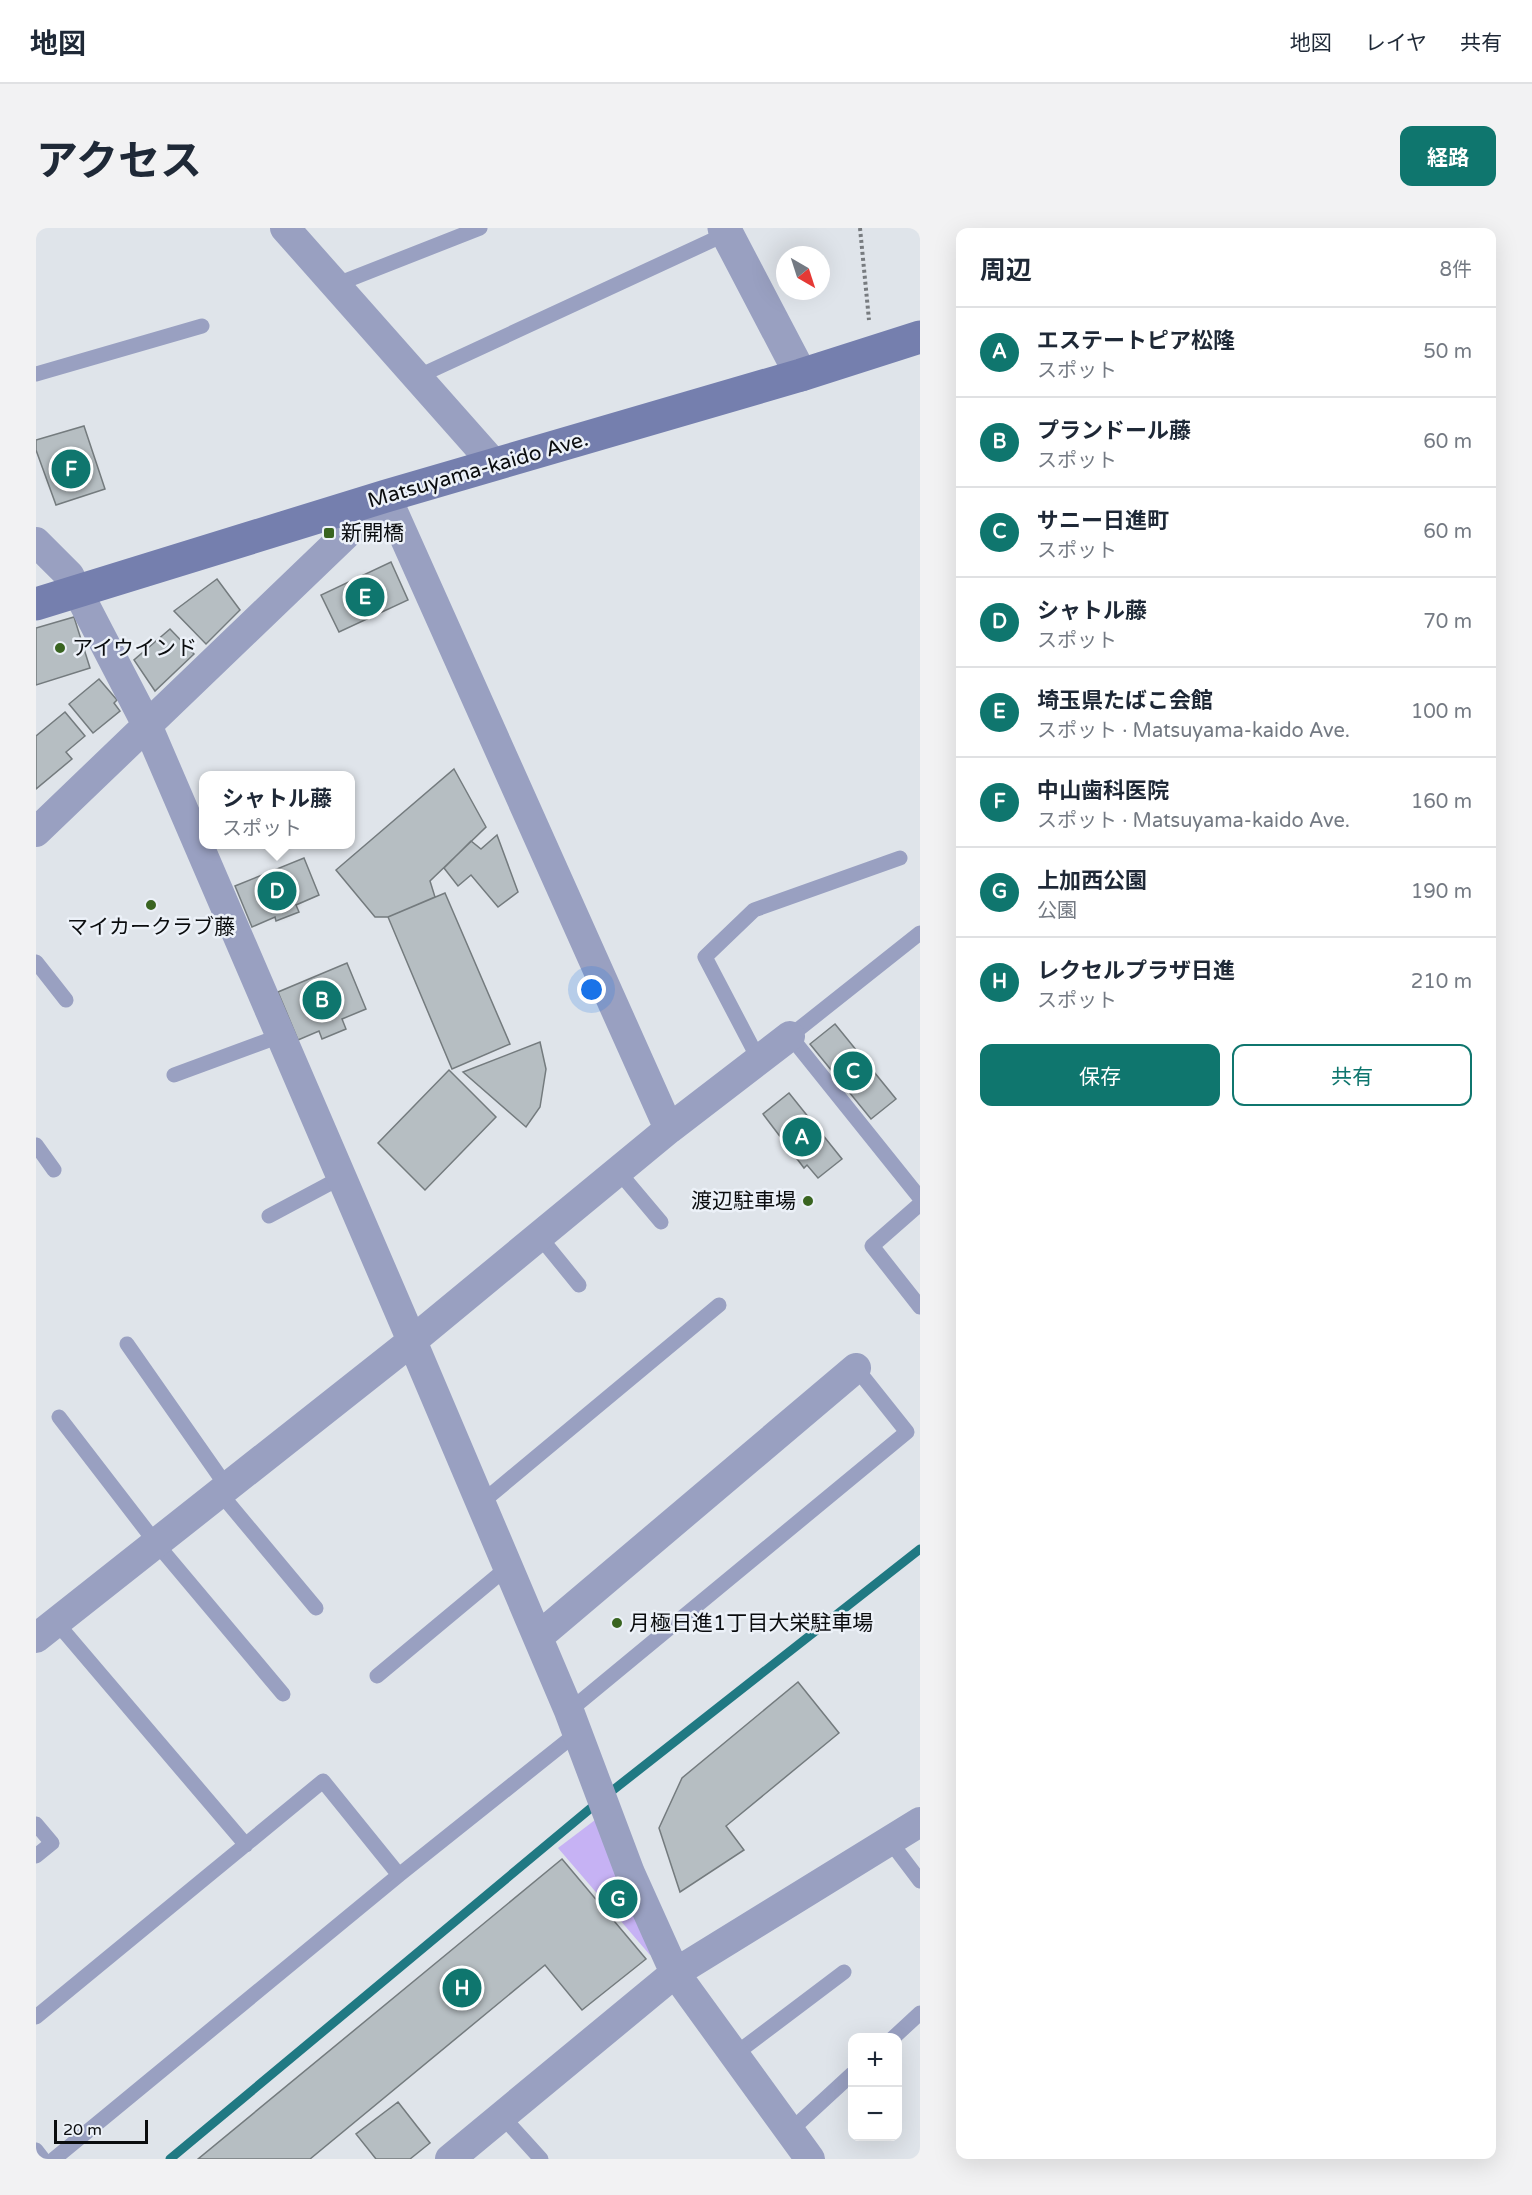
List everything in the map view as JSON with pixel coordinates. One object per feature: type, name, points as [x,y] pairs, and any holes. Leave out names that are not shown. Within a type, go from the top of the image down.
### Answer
[{"type":"main road","name":"Matsuyama-kaido Ave.","points":[[36,604],[386,496],[801,375],[920,337]]},
{"type":"street","points":[[285,228],[494,464]]},
{"type":"street","points":[[729,230],[801,375]]},
{"type":"street","points":[[36,832],[386,496],[669,1129]]},
{"type":"street","points":[[36,542],[69,575],[147,725],[199,847]]},
{"type":"street","points":[[200,849],[538,1636],[603,1798],[630,1873],[675,1973],[810,2159]]},
{"type":"street","points":[[46,1630],[412,1341],[669,1129],[790,1036]]},
{"type":"street","points":[[538,1636],[856,1368]]},
{"type":"street","points":[[450,2159],[675,1973],[920,1822]]},
{"type":"lane","points":[[335,285],[480,228]]},
{"type":"lane","points":[[417,377],[729,230]]},
{"type":"lane","points":[[36,374],[202,326]]},
{"type":"lane","points":[[759,1060],[705,957],[754,910],[900,858]]},
{"type":"lane","points":[[920,933],[790,1036],[920,1198]]},
{"type":"lane","points":[[36,962],[66,1000]]},
{"type":"lane","points":[[174,1075],[280,1036]]},
{"type":"lane","points":[[36,1145],[54,1170]]},
{"type":"lane","points":[[618,1171],[661,1222]]},
{"type":"lane","points":[[269,1216],[342,1178]]},
{"type":"lane","points":[[920,1204],[872,1246],[920,1306]]},
{"type":"lane","points":[[539,1236],[579,1285]]},
{"type":"lane","points":[[481,1503],[719,1305]]},
{"type":"lane","points":[[127,1344],[223,1490],[316,1608]]},
{"type":"lane","points":[[54,2159],[399,1875],[908,1432],[856,1368]]},
{"type":"lane","points":[[59,1417],[156,1543],[283,1694]]},
{"type":"lane","points":[[377,1676],[508,1567]]},
{"type":"lane","points":[[46,1630],[246,1845]]},
{"type":"lane","points":[[36,2017],[323,1781],[399,1875]]},
{"type":"lane","points":[[36,1824],[52,1843],[36,1856]]},
{"type":"lane","points":[[889,1840],[920,1881]]},
{"type":"lane","points":[[734,2055],[844,1972]]},
{"type":"lane","points":[[898,2033],[920,2013]]},
{"type":"lane","points":[[789,2132],[848,2078]]},
{"type":"lane","points":[[502,2116],[541,2159]]},
{"type":"lane","points":[[36,2150],[44,2159]]},
{"type":"path","points":[[860,228],[879,350]]},
{"type":"shaded area","points":[[599,1817],[657,1950],[650,1955],[558,1848]]},
{"type":"building","points":[[84,426],[105,489],[56,505],[36,450],[36,440]]},
{"type":"building","points":[[391,562],[408,600],[339,632],[321,595]]},
{"type":"building","points":[[217,579],[240,610],[206,644],[174,611]]},
{"type":"building","name":"アイウインド","points":[[74,617],[90,668],[36,685],[36,628]]},
{"type":"building","points":[[170,629],[194,654],[155,691],[134,660]]},
{"type":"building","points":[[99,679],[117,700],[114,703],[120,711],[93,733],[69,704]]},
{"type":"building","points":[[65,712],[85,736],[66,752],[72,759],[36,789],[36,736]]},
{"type":"building","points":[[454,769],[486,827],[430,881],[435,897],[388,917],[375,917],[336,870]]},
{"type":"building","points":[[497,835],[518,892],[498,907],[471,875],[458,886],[444,868],[471,841],[481,849]]},
{"type":"building","points":[[304,858],[319,895],[296,905],[299,912],[276,921],[275,917],[252,927],[235,886]]},
{"type":"building","points":[[445,893],[510,1044],[452,1069],[388,917]]},
{"type":"building","points":[[347,963],[366,1009],[342,1019],[346,1029],[322,1039],[319,1031],[298,1040],[278,992]]},
{"type":"building","points":[[835,1024],[896,1099],[871,1119],[810,1044]]},
{"type":"building","points":[[540,1042],[546,1069],[540,1107],[526,1127],[463,1072]]},
{"type":"building","points":[[449,1070],[496,1117],[425,1190],[378,1143]]},
{"type":"building","points":[[789,1093],[842,1159],[818,1178],[807,1165],[804,1168],[763,1114]]},
{"type":"building","points":[[798,1682],[839,1733],[726,1826],[744,1850],[680,1892],[659,1828],[682,1778]]},
{"type":"building","points":[[562,1859],[646,1959],[582,2010],[545,1965],[310,2159],[198,2159]]},
{"type":"building","points":[[398,2102],[430,2143],[410,2159],[376,2159],[356,2134]]},
{"type":"waterway","points":[[170,2159],[603,1798],[920,1549]]},
{"type":"place","name":"中山歯科医院","points":[[71,469]]},
{"type":"place","name":"新開橋","points":[[329,533]]},
{"type":"place","name":"埼玉県たばこ会館","points":[[365,597]]},
{"type":"place","name":"アイウインド","points":[[60,648]]},
{"type":"place","name":"シャトル藤","points":[[277,891]]},
{"type":"place","name":"マイカークラブ藤","points":[[151,905]]},
{"type":"place","name":"プランドール藤","points":[[322,1000]]},
{"type":"place","name":"サニー日進町","points":[[853,1071]]},
{"type":"place","name":"エステートピア松隆","points":[[802,1137]]},
{"type":"place","name":"渡辺駐車場","points":[[808,1201]]},
{"type":"place","name":"月極日進1丁目大栄駐車場","points":[[617,1623]]},
{"type":"place","name":"上加西公園","points":[[618,1899]]},
{"type":"place","name":"レクセルプラザ日進","points":[[462,1988]]}]
